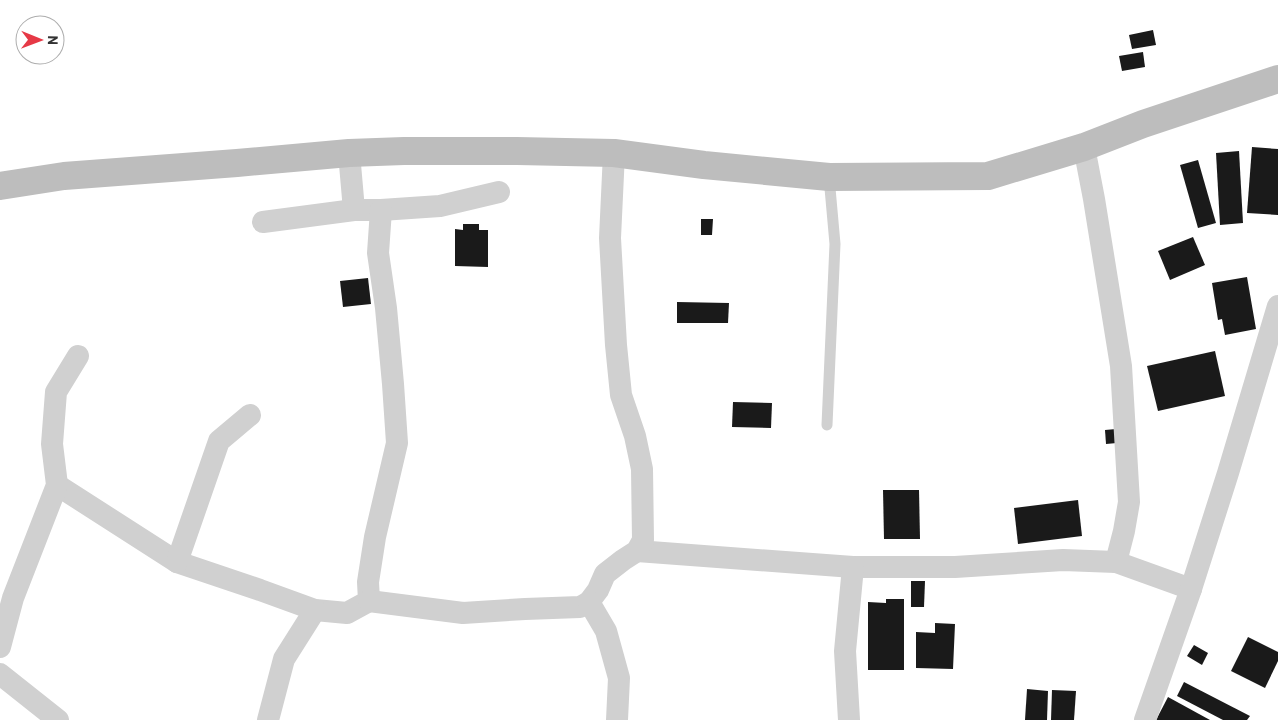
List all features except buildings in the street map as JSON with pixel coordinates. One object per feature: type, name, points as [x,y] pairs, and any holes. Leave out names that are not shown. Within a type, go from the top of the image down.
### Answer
[{"type":"street","points":[[0,186],[64,176],[404,150],[614,153],[704,165],[829,177],[988,176],[1084,147],[1143,124],[1278,79]]},
{"type":"street","points":[[1084,147],[1121,366],[1128,502],[1124,531],[1116,562]]},
{"type":"street","points":[[349,153],[354,210]]},
{"type":"street","points":[[57,485],[176,562],[315,610],[346,613],[369,601],[463,613],[580,607],[589,602],[606,574],[637,551],[643,540],[642,468],[635,436],[622,395],[616,345],[610,238],[614,153]]},
{"type":"street","points":[[263,222],[354,210],[440,206],[499,192]]},
{"type":"street","points":[[369,601],[368,582],[375,537],[397,443],[386,308],[378,253],[381,210]]},
{"type":"street","points":[[1145,720],[1191,589],[1231,464],[1278,306]]},
{"type":"street","points":[[0,647],[13,598],[57,485],[52,444],[56,392],[78,356]]},
{"type":"street","points":[[176,562],[219,441],[250,415]]},
{"type":"street","points":[[637,551],[853,567],[955,567],[1063,560],[1116,562],[1191,589]]},
{"type":"street","points":[[849,720],[845,651],[853,567]]},
{"type":"street","points":[[589,602],[606,631],[619,678],[617,720]]},
{"type":"street","points":[[268,720],[284,659],[315,610]]},
{"type":"street","points":[[0,674],[58,720]]},
{"type":"lane","points":[[827,425],[835,244],[829,177]]}]
